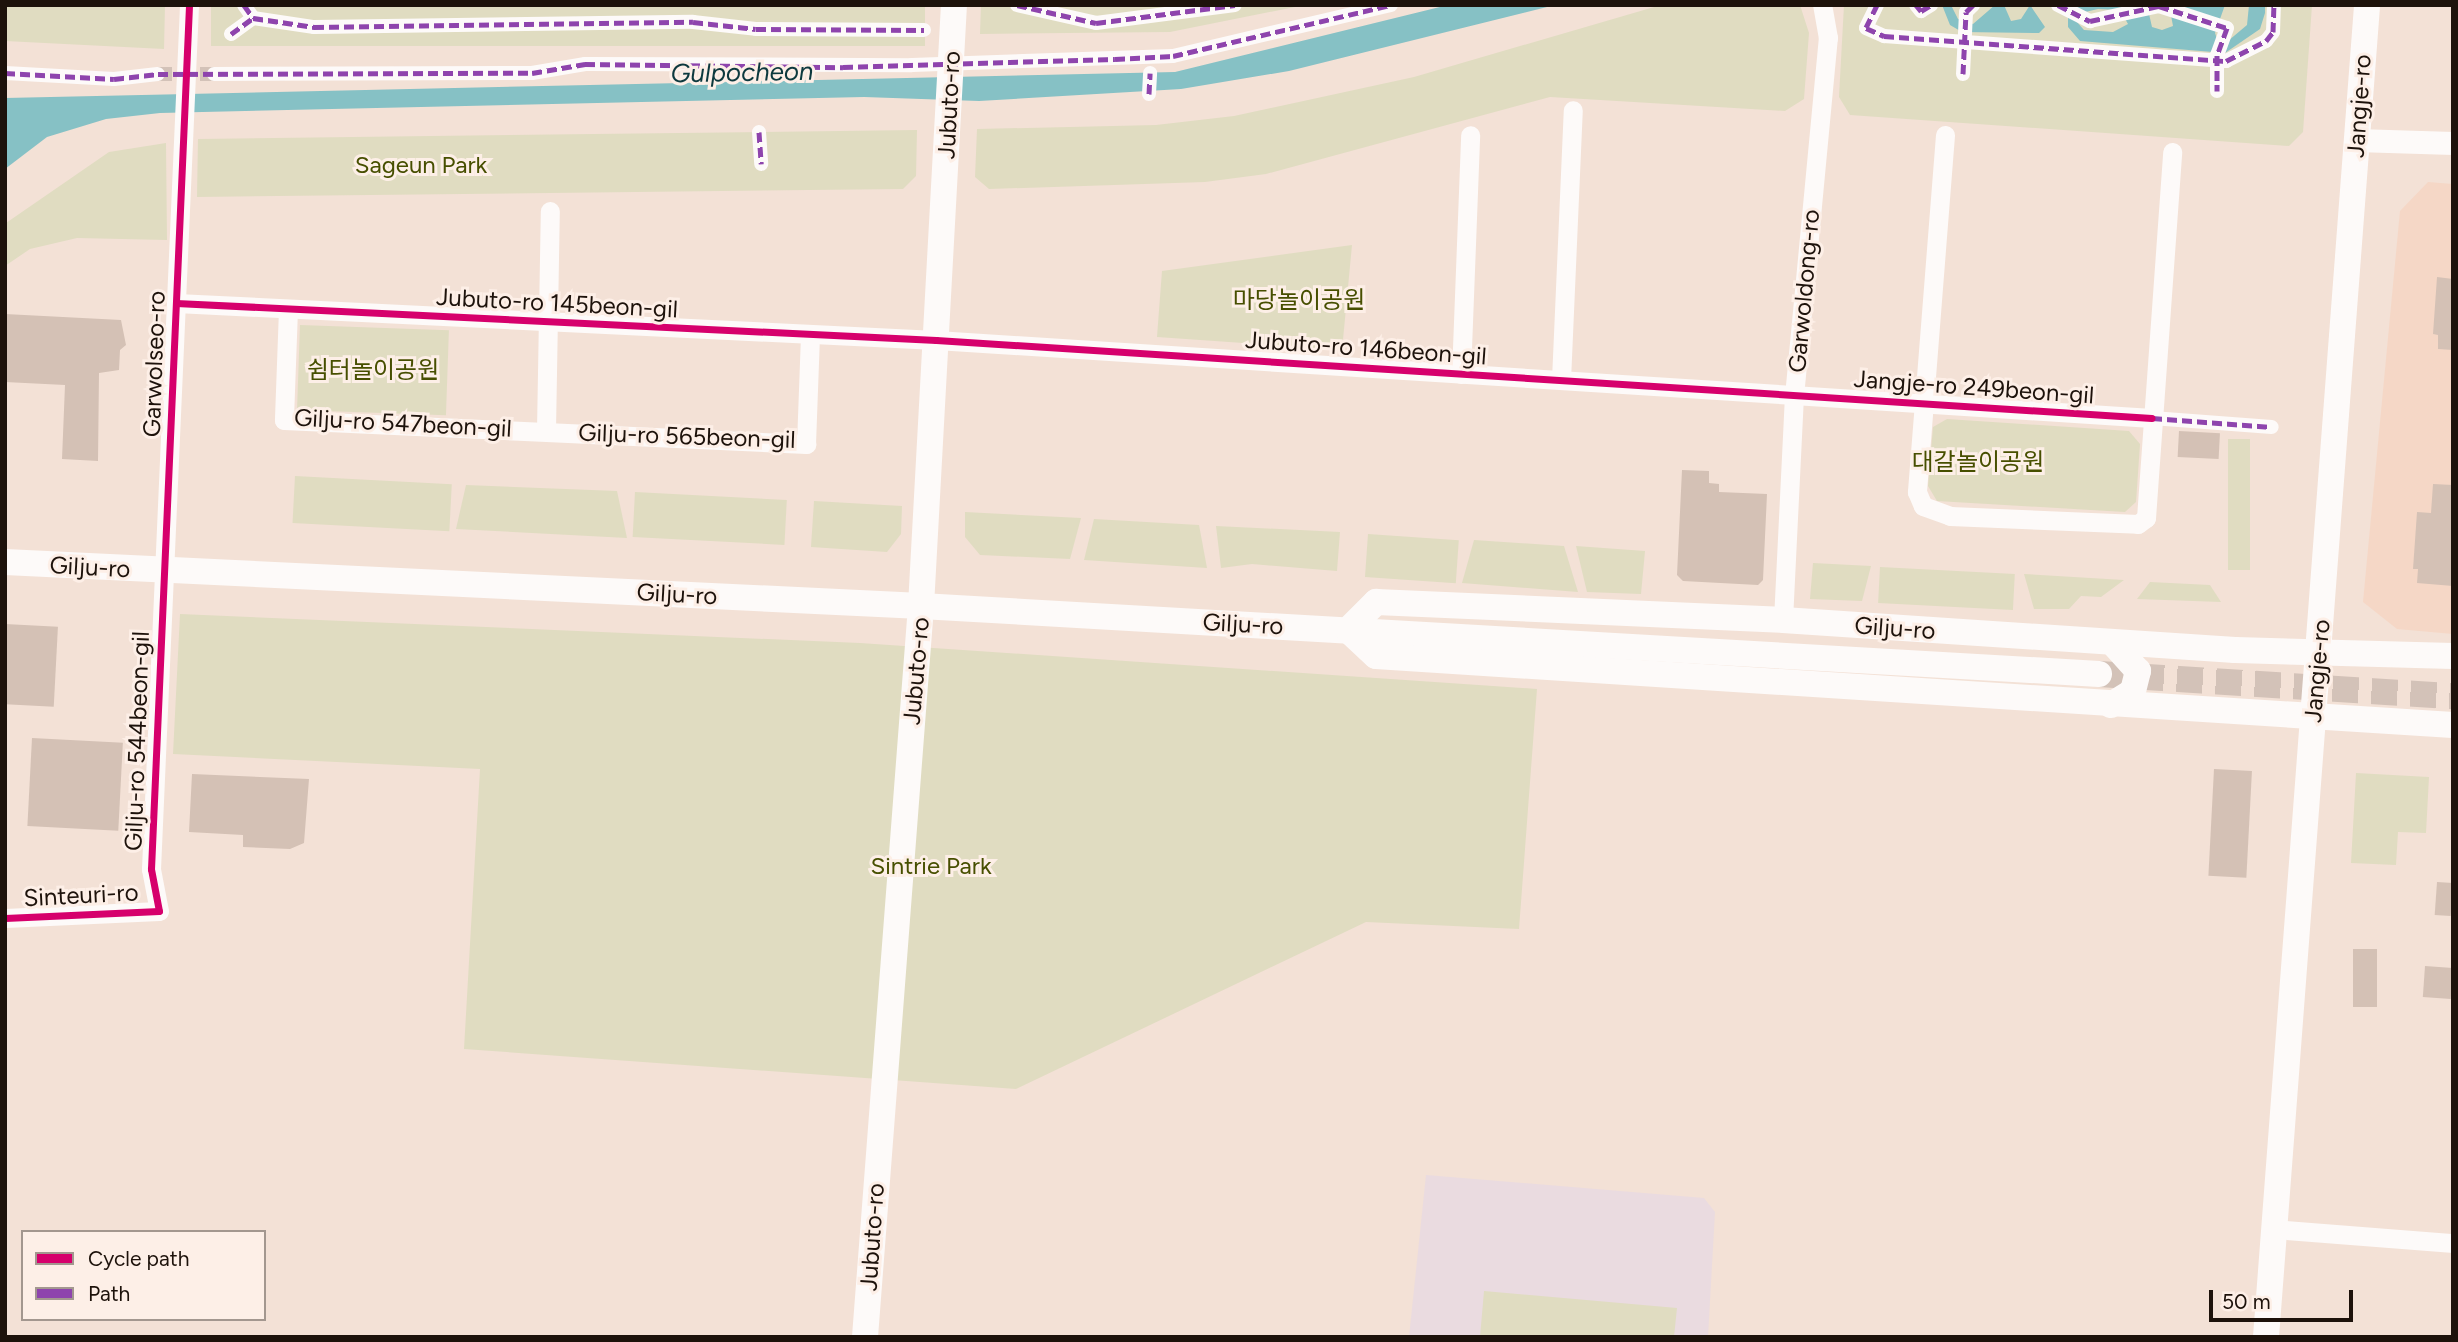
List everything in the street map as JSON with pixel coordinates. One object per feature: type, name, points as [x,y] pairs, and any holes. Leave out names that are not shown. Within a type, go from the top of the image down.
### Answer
[{"type":"main road","name":"Jubuto-ro","points":[[864,1337],[921,606],[954,5]]},
{"type":"main road","name":"Jangje-ro","points":[[2266,1337],[2367,5]]},
{"type":"main road","name":"Gilju-ro","points":[[5,562],[921,606],[2099,674]]},
{"type":"main road","name":"Gilju-ro","points":[[1348,630],[1376,602],[1783,620],[2113,643],[2319,653],[2453,656]]},
{"type":"main road","points":[[1348,630],[1376,656],[2453,725]]},
{"type":"main road","points":[[2111,705],[2133,691],[2138,671],[2113,643]]},
{"type":"street","name":"Garwolseo-ro","points":[[165,571],[189,5]]},
{"type":"street","points":[[244,5],[253,18]]},
{"type":"street","points":[[1017,5],[1096,23],[1235,5]]},
{"type":"street","points":[[214,75],[1150,57],[1226,45],[1391,5]]},
{"type":"street","name":"Garwoldong-ro","points":[[1783,620],[1794,396],[1828,38],[1822,5]]},
{"type":"street","points":[[1877,5],[1866,28],[1884,36],[2217,58],[2246,55],[2266,41],[2273,32],[2274,5]]},
{"type":"street","points":[[1916,5],[1922,11],[1931,5]]},
{"type":"street","points":[[1963,74],[1965,20],[1973,5]]},
{"type":"street","points":[[2061,7],[2082,18],[2123,14],[2151,7],[2168,8],[2227,28],[2217,58],[2217,91]]},
{"type":"street","points":[[231,34],[253,18],[314,26],[693,22],[756,29],[924,30]]},
{"type":"street","points":[[1149,94],[1150,73]]},
{"type":"street","points":[[5,74],[114,79],[158,74]]},
{"type":"street","points":[[1561,380],[1573,110]]},
{"type":"street","points":[[760,132],[761,164]]},
{"type":"street","points":[[1461,374],[1470,135]]},
{"type":"street","name":"Jangje-ro 249beon-gil","points":[[1945,135],[1917,492],[1923,506],[1950,516],[2138,524],[2149,503],[2152,418],[2172,152]]},
{"type":"street","points":[[2356,140],[2453,143]]},
{"type":"street","name":"Jubuto-ro 145beon-gil","points":[[546,430],[550,211]]},
{"type":"street","name":"Jubuto-ro 145beon-gil","points":[[176,303],[936,340]]},
{"type":"street","name":"Gilju-ro 547beon-gil","points":[[288,309],[284,420],[546,430]]},
{"type":"street","name":"Gilju-ro 565beon-gil","points":[[546,430],[806,444],[810,335]]},
{"type":"street","name":"Jubuto-ro 146beon-gil","points":[[936,340],[1794,396]]},
{"type":"street","name":"Jangje-ro 249beon-gil","points":[[1794,396],[2152,418]]},
{"type":"street","points":[[2152,418],[2272,427]]},
{"type":"street","name":"Gilju-ro 544beon-gil","points":[[159,911],[151,869],[165,571]]},
{"type":"street","name":"Sinteuri-ro","points":[[5,918],[159,911]]},
{"type":"street","points":[[2274,1229],[2453,1243]]},
{"type":"shaded area","points":[[2428,182],[2453,184],[2453,634],[2397,629],[2363,602],[2400,211]]},
{"type":"shaded area","points":[[1426,1175],[1704,1198],[1715,1212],[1708,1337],[1409,1337]]},
{"type":"green space","points":[[5,5],[165,5],[164,49],[5,41]]},
{"type":"green space","points":[[211,5],[925,5],[925,46],[211,46]]},
{"type":"green space","points":[[981,5],[1305,5],[1170,32],[980,34]]},
{"type":"green space","points":[[1661,5],[1800,5],[1809,33],[1804,99],[1785,111],[1550,97],[1266,174],[1205,182],[989,189],[975,177],[977,129],[1156,125],[1234,116],[1414,77]]},
{"type":"green space","points":[[1844,5],[2312,5],[2303,132],[2289,146],[1850,115],[1839,97]]},
{"type":"green space","name":"Sageun Park","points":[[917,130],[916,176],[903,189],[197,197],[198,139]]},
{"type":"green space","points":[[166,143],[167,240],[77,238],[30,249],[5,266],[6,223],[109,152]]},
{"type":"green space","name":"마당놀이공원","points":[[1352,245],[1342,350],[1157,337],[1162,271]]},
{"type":"green space","name":"쉼터놀이공원","points":[[300,325],[449,330],[446,415],[297,410]]},
{"type":"green space","name":"대갈놀이공원","points":[[1947,419],[2129,431],[2140,444],[2136,502],[2125,512],[1937,501],[1928,486],[1933,427]]},
{"type":"green space","points":[[2228,439],[2250,439],[2250,570],[2228,570]]},
{"type":"green space","points":[[295,476],[452,484],[449,531],[293,523]]},
{"type":"green space","points":[[466,485],[617,491],[627,538],[456,529]]},
{"type":"green space","points":[[635,492],[787,500],[784,545],[633,537]]},
{"type":"green space","points":[[814,501],[902,506],[901,534],[887,552],[811,547]]},
{"type":"green space","points":[[965,512],[1081,518],[1070,559],[980,555],[965,537]]},
{"type":"green space","points":[[1094,519],[1199,525],[1207,568],[1084,560]]},
{"type":"green space","points":[[1216,526],[1340,532],[1337,571],[1252,564],[1221,568]]},
{"type":"green space","points":[[1368,534],[1459,540],[1456,583],[1365,577]]},
{"type":"green space","points":[[1474,540],[1564,546],[1578,592],[1462,583]]},
{"type":"green space","points":[[1576,546],[1645,551],[1641,594],[1587,592]]},
{"type":"green space","points":[[1813,563],[1871,566],[1862,601],[1810,599]]},
{"type":"green space","points":[[1880,567],[2015,574],[2013,610],[1878,603]]},
{"type":"green space","points":[[2024,574],[2124,580],[2101,597],[2081,596],[2069,609],[2034,609]]},
{"type":"green space","points":[[2150,582],[2210,585],[2221,602],[2137,599]]},
{"type":"green space","name":"Sintrie Park","points":[[180,614],[860,643],[1537,689],[1519,929],[1366,922],[1016,1089],[464,1049],[480,769],[173,754]]},
{"type":"green space","points":[[2356,773],[2429,777],[2426,833],[2398,832],[2396,865],[2351,863]]},
{"type":"green space","points":[[1484,1291],[1677,1308],[1674,1337],[1480,1337]]},
{"type":"water","points":[[1448,5],[1555,5],[1289,71],[1181,89],[979,101],[864,97],[160,113],[106,119],[47,137],[5,169],[5,98],[1175,72]]},
{"type":"water","points":[[1942,5],[1951,5],[1958,19],[1973,24],[1995,5],[2004,5],[2011,21],[2021,19],[2030,5],[2045,27],[2039,33],[1962,32],[1950,25]]},
{"type":"water","points":[[2068,5],[2147,5],[2152,27],[2162,30],[2173,26],[2169,5],[2225,5],[2215,33],[2218,42],[2228,41],[2247,25],[2249,5],[2265,5],[2260,29],[2225,53],[2080,41],[2068,27]],"holes":[[[2098,9],[2120,10],[2128,24],[2113,32],[2084,30],[2077,22],[2081,13]]]},
{"type":"building","points":[[2437,277],[2453,279],[2453,350],[2438,349],[2438,335],[2433,334]]},
{"type":"building","points":[[5,314],[121,320],[126,345],[120,350],[119,370],[99,373],[98,461],[62,459],[65,385],[5,382]]},
{"type":"building","points":[[2179,431],[2220,433],[2219,459],[2178,457]]},
{"type":"building","points":[[1682,470],[1709,471],[1709,483],[1719,484],[1719,492],[1767,494],[1763,580],[1758,585],[1683,581],[1677,575]]},
{"type":"building","points":[[2433,484],[2453,485],[2453,586],[2417,583],[2418,569],[2413,569],[2417,512],[2431,513]]},
{"type":"building","points":[[5,624],[58,627],[54,707],[5,704]]},
{"type":"building","points":[[32,738],[123,743],[118,831],[27,826]]},
{"type":"building","points":[[2214,769],[2252,771],[2246,878],[2208,876]]},
{"type":"building","points":[[192,774],[309,779],[304,843],[290,849],[243,847],[243,835],[189,832]]},
{"type":"building","points":[[2437,882],[2453,883],[2451,916],[2435,915]]},
{"type":"building","points":[[2353,949],[2377,949],[2377,1007],[2353,1007]]},
{"type":"building","points":[[2425,966],[2453,968],[2451,999],[2423,997]]},
{"type":"tunnel","points":[[158,74],[214,74]]},
{"type":"tunnel","points":[[2099,674],[2453,696]]},
{"type":"marked path","points":[[244,5],[253,18],[314,27],[693,22],[756,29],[924,30]]},
{"type":"marked path","points":[[1017,5],[1096,23],[1235,5]]},
{"type":"marked path","points":[[5,73],[114,79],[158,74],[532,73],[585,64],[843,67],[1115,59],[1173,56],[1391,5]]},
{"type":"marked path","points":[[1877,5],[1866,28],[1884,36],[2226,61],[2266,41],[2273,32],[2274,5]]},
{"type":"marked path","points":[[1916,5],[1921,11],[1931,5]]},
{"type":"marked path","points":[[1963,74],[1966,12],[1973,5]]},
{"type":"marked path","points":[[2058,5],[2090,21],[2159,6],[2227,28],[2217,55],[2217,91]]},
{"type":"marked path","points":[[231,34],[253,18]]},
{"type":"marked path","points":[[1149,94],[1150,73]]},
{"type":"marked path","points":[[759,132],[761,164]]},
{"type":"marked path","points":[[2152,418],[2272,427]]},
{"type":"cycle path","points":[[5,918],[159,911],[151,869],[189,5]]},
{"type":"cycle path","points":[[176,303],[936,340],[2152,418]]},
{"type":"water label","name":"Gulpocheon","points":[[742,73]]}]
